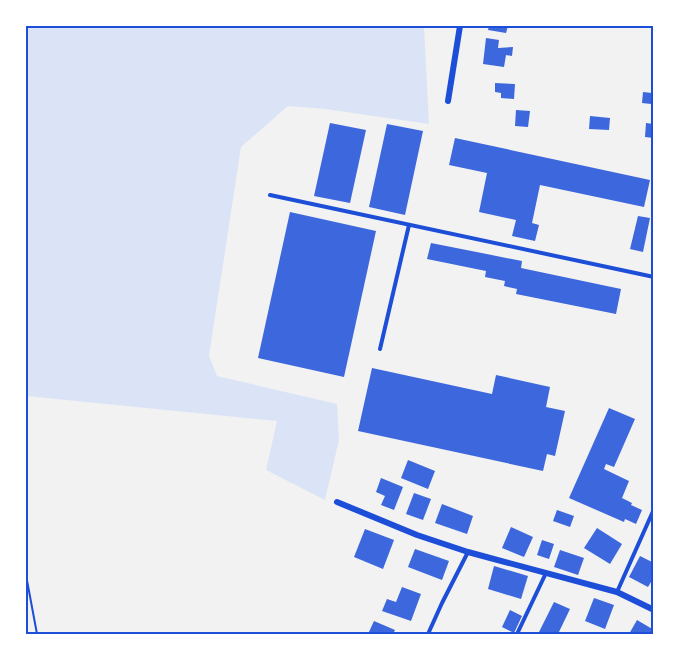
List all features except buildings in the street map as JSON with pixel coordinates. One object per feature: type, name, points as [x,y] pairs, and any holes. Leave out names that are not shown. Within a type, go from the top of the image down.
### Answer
[{"type":"street","points":[[448,101],[460,26]]},
{"type":"street","points":[[337,502],[417,535],[468,552],[617,592],[654,610]]},
{"type":"lane","points":[[270,195],[654,277]]},
{"type":"lane","points":[[380,349],[409,225]]},
{"type":"lane","points":[[617,592],[654,509]]},
{"type":"lane","points":[[428,634],[468,552]]},
{"type":"lane","points":[[517,634],[546,573]]},
{"type":"path","points":[[26,575],[37,634]]},
{"type":"shaded area","points":[[26,26],[424,26],[429,124],[288,106],[241,147],[209,356],[217,376],[337,404],[339,440],[325,500],[266,470],[277,421],[26,396]]}]
